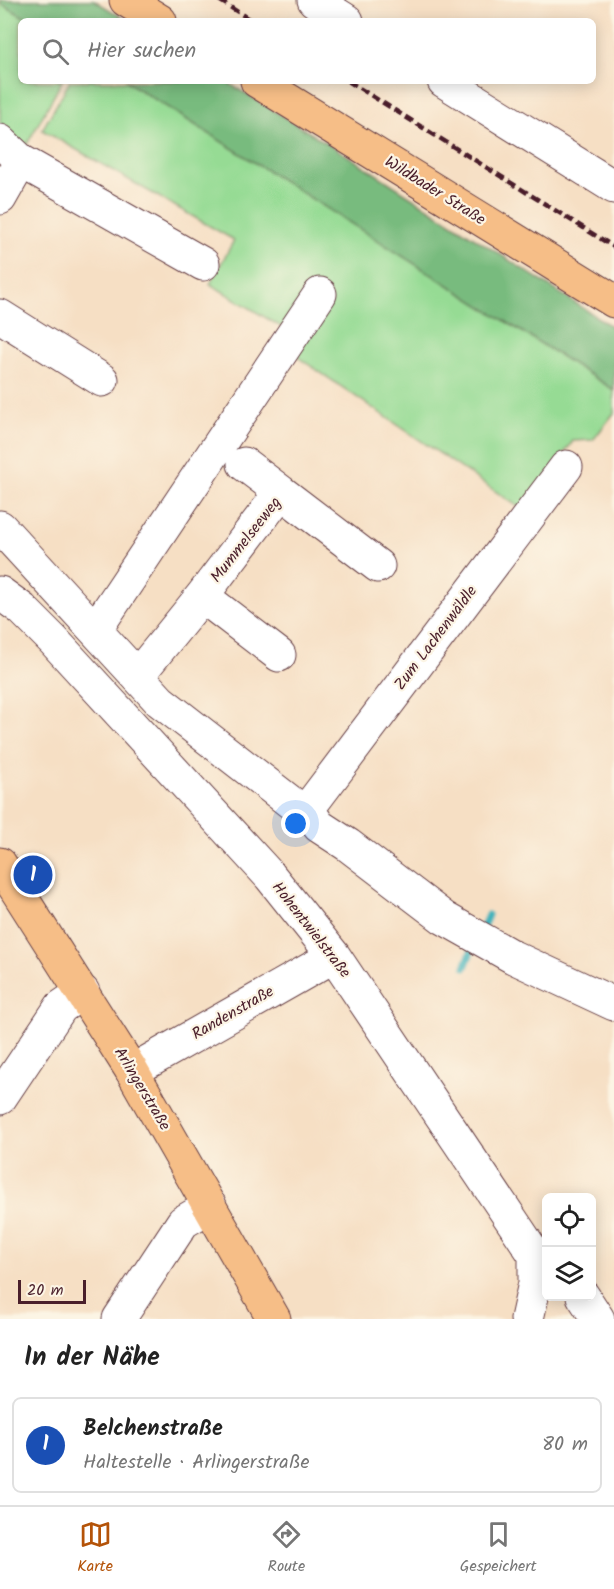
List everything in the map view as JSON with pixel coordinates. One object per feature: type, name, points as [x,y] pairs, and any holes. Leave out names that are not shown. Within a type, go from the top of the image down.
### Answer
[{"type":"main road","points":[[126,0],[155,18]]},
{"type":"main road","name":"Wildbader Straße","points":[[262,84],[614,301]]},
{"type":"main road","name":"Arlingerstraße","points":[[0,864],[132,1071],[274,1319]]},
{"type":"street","points":[[314,0],[342,18]]},
{"type":"street","points":[[449,84],[614,188]]},
{"type":"street","points":[[0,198],[10,151],[203,264]]},
{"type":"street","points":[[95,630],[320,294]]},
{"type":"street","points":[[0,316],[102,380]]},
{"type":"street","points":[[244,464],[281,492]]},
{"type":"street","name":"Zum Lachenwäldle","points":[[306,807],[313,802],[566,467]]},
{"type":"street","name":"Mummelseeweg","points":[[137,676],[202,596],[281,492],[378,566]]},
{"type":"street","points":[[0,527],[169,708],[298,808],[306,807],[319,826],[348,845],[444,918],[513,957],[614,1004]]},
{"type":"street","name":"Hohentwielstraße","points":[[0,593],[22,609],[46,633],[270,876],[334,956],[541,1256],[527,1319]]},
{"type":"street","name":"Mummelseeweg","points":[[202,596],[279,655]]},
{"type":"street","name":"Randenstraße","points":[[132,1071],[334,956]]},
{"type":"street","points":[[0,1098],[61,1007],[83,992]]},
{"type":"street","points":[[119,1319],[183,1222],[210,1206]]},
{"type":"street","points":[[586,1301],[598,1319]]},
{"type":"green space","points":[[0,0],[94,0],[123,18],[26,18],[0,3]]},
{"type":"green space","points":[[0,3],[26,18],[18,18],[18,84],[60,84],[26,146],[0,131]]},
{"type":"green space","points":[[68,84],[131,84],[614,390],[614,413],[593,440],[573,441],[523,510],[280,345],[288,331],[210,284],[234,240],[42,130]]},
{"type":"green space","points":[[131,84],[230,84],[348,156],[614,328],[614,390]]},
{"type":"waterway","points":[[482,929],[488,915]]},
{"type":"waterway","points":[[465,967],[471,952]]},
{"type":"railway","points":[[219,0],[247,18]]},
{"type":"railway","points":[[353,84],[614,247]]},
{"type":"place","name":"Belchenstraße","points":[[33,875]]}]
